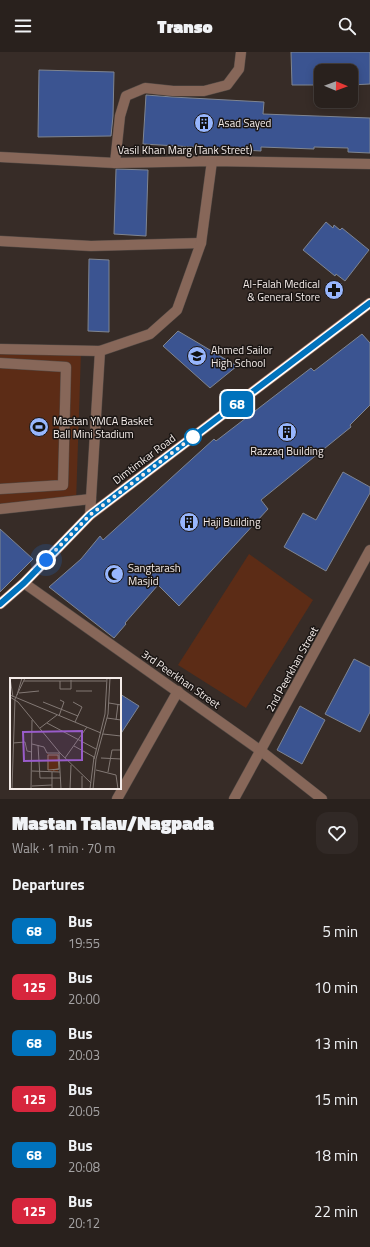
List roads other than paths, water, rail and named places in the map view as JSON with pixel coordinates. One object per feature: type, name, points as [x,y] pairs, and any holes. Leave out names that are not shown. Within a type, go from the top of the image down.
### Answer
[{"type":"main road","name":"Dimtimkar Road","points":[[0,604],[24,583],[90,515],[370,303]]},
{"type":"street","points":[[115,163],[120,116],[126,96],[145,88],[173,91],[204,91],[227,85],[239,69],[241,52]]},
{"type":"street","name":"Vasil Khan Marg (Tank Street)","points":[[0,157],[115,163],[212,161],[370,164]]},
{"type":"street","points":[[0,349],[100,351],[150,334],[177,310],[201,243],[212,161]]},
{"type":"street","points":[[0,240],[91,246],[201,243]]},
{"type":"street","points":[[90,515],[100,351]]},
{"type":"street","points":[[0,363],[66,367],[64,485],[0,489]]},
{"type":"street","points":[[0,509],[91,499]]},
{"type":"street","name":"2nd Peerkhan Street","points":[[234,799],[370,550]]},
{"type":"street","name":"3rd Peerkhan Street","points":[[24,583],[261,751],[322,799]]},
{"type":"street","points":[[117,799],[178,691]]},
{"type":"place","name":"Asad Sayed","points":[[204,123]]},
{"type":"place","name":"Al-Falah Medical & General Store","points":[[334,290]]},
{"type":"place","name":"Ahmed Sailor High School","points":[[197,356]]},
{"type":"place","name":"Mastan YMCA Basket Ball Mini Stadium","points":[[39,427]]},
{"type":"place","name":"Razzaq Building","points":[[287,432]]},
{"type":"place","name":"Haji Building","points":[[189,522]]},
{"type":"place","name":"Sangtarash Masjid","points":[[114,574]]}]
